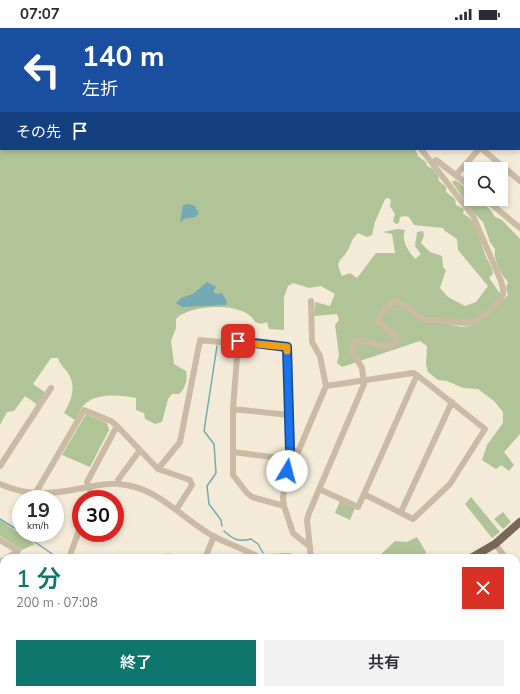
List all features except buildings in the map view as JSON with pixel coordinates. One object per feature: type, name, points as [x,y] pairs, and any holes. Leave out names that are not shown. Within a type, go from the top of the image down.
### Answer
[{"type":"main road","points":[[478,554],[495,544],[520,522]]},
{"type":"street","points":[[311,554],[307,520],[364,384],[362,368],[352,348],[354,343],[363,340],[387,347],[394,344],[397,338],[395,334],[379,323],[381,314],[393,301],[399,302],[409,311],[417,313],[424,319],[468,324],[482,317],[504,296],[501,281],[473,216],[422,150]]},
{"type":"street","points":[[456,175],[480,150]]},
{"type":"street","points":[[482,150],[520,182]]},
{"type":"street","points":[[432,163],[436,160],[464,181]]},
{"type":"street","points":[[493,206],[520,228]]},
{"type":"street","points":[[290,450],[298,452],[326,386],[320,356],[312,342],[311,301]]},
{"type":"street","points":[[158,469],[180,442],[200,340],[238,344]]},
{"type":"street","points":[[284,506],[252,497],[247,493],[234,475],[233,409],[238,341],[287,347],[290,450],[283,497],[284,506],[293,533],[310,547]]},
{"type":"street","points":[[326,386],[413,374],[417,375],[485,429],[450,484],[413,519],[364,494]]},
{"type":"street","points":[[319,489],[358,507],[417,375]]},
{"type":"street","points":[[0,466],[51,388]]},
{"type":"street","points":[[401,512],[452,402]]},
{"type":"street","points":[[233,409],[289,415]]},
{"type":"street","points":[[37,490],[84,410],[111,421],[158,469],[190,480],[192,485],[176,510]]},
{"type":"street","points":[[90,490],[87,482],[117,426]]},
{"type":"street","points":[[118,484],[118,480],[140,450]]},
{"type":"street","points":[[233,452],[288,459]]},
{"type":"street","points":[[0,484],[17,490]]},
{"type":"street","points":[[64,491],[118,484],[150,492],[214,536],[252,554]]},
{"type":"street","points":[[207,554],[214,536]]},
{"type":"street","points":[[0,540],[18,551],[13,554]]},
{"type":"street","points":[[71,554],[75,542]]},
{"type":"street","points":[[495,544],[503,554]]},
{"type":"green space","points":[[0,150],[415,150],[418,156],[426,162],[427,166],[433,169],[438,176],[439,181],[446,187],[446,192],[455,199],[456,205],[464,209],[463,214],[472,221],[476,227],[492,270],[493,274],[489,278],[501,295],[484,314],[471,321],[427,317],[426,322],[441,322],[461,327],[470,326],[483,319],[508,295],[506,288],[508,282],[498,267],[495,257],[495,249],[490,242],[483,222],[469,206],[486,206],[495,217],[502,220],[520,239],[520,434],[504,452],[514,465],[509,471],[501,465],[496,469],[482,460],[487,445],[503,423],[503,412],[494,401],[478,389],[463,388],[447,381],[438,380],[428,372],[426,365],[427,346],[420,341],[342,367],[337,363],[339,355],[335,325],[339,320],[337,314],[314,316],[315,302],[330,306],[335,294],[321,286],[309,288],[293,283],[288,286],[284,297],[284,330],[269,329],[267,322],[261,324],[255,322],[250,315],[229,308],[217,307],[193,310],[176,319],[176,328],[171,341],[174,364],[186,371],[187,374],[184,387],[181,392],[179,394],[172,394],[168,399],[162,422],[155,424],[145,419],[144,413],[136,410],[136,398],[123,396],[94,398],[82,407],[75,420],[64,413],[69,404],[73,389],[71,378],[58,358],[51,358],[33,384],[46,393],[38,405],[25,396],[14,411],[7,412],[0,425]],"holes":[[[388,198],[391,200],[390,206],[395,214],[393,221],[396,224],[399,223],[400,217],[409,217],[414,225],[443,228],[457,239],[458,250],[488,286],[476,302],[465,306],[448,297],[440,288],[446,270],[443,267],[442,256],[430,252],[421,243],[424,236],[423,231],[417,232],[415,246],[421,254],[415,259],[405,242],[405,230],[398,229],[383,232],[392,234],[395,253],[376,253],[357,278],[350,273],[342,276],[339,261],[348,250],[353,239],[358,233],[367,237],[372,235],[375,222],[385,199]]]},
{"type":"green space","points":[[455,180],[464,187],[464,199],[452,182]]},
{"type":"green space","points":[[86,414],[107,423],[109,430],[90,467],[62,455]]},
{"type":"green space","points":[[471,497],[500,532],[492,538],[465,504]]},
{"type":"green space","points":[[340,501],[355,508],[350,520],[335,513]]},
{"type":"green space","points":[[503,512],[511,522],[503,529],[494,519]]},
{"type":"green space","points":[[0,520],[12,528],[12,542],[32,542],[35,544],[22,550],[0,536]]},
{"type":"green space","points":[[417,537],[426,552],[425,554],[381,554],[395,541],[407,542]]},
{"type":"green space","points":[[291,553],[291,554],[266,554]]},
{"type":"water","points":[[188,204],[195,206],[199,214],[195,217],[184,219],[180,223],[183,205]]},
{"type":"water","points":[[207,282],[216,287],[213,291],[216,294],[222,293],[227,302],[226,305],[182,307],[176,303],[181,298],[193,294]]},
{"type":"waterway","points":[[217,346],[204,431],[214,444],[216,473],[207,486],[209,504],[221,520],[222,526]]},
{"type":"waterway","points":[[0,519],[12,526]]},
{"type":"waterway","points":[[224,531],[236,540],[251,539],[258,544],[263,553]]},
{"type":"waterway","points":[[35,542],[52,554]]},
{"type":"slow traffic","points":[[256,344],[287,347],[287,351]]},
{"type":"route","points":[[238,341],[287,347],[290,450],[287,471]]}]
